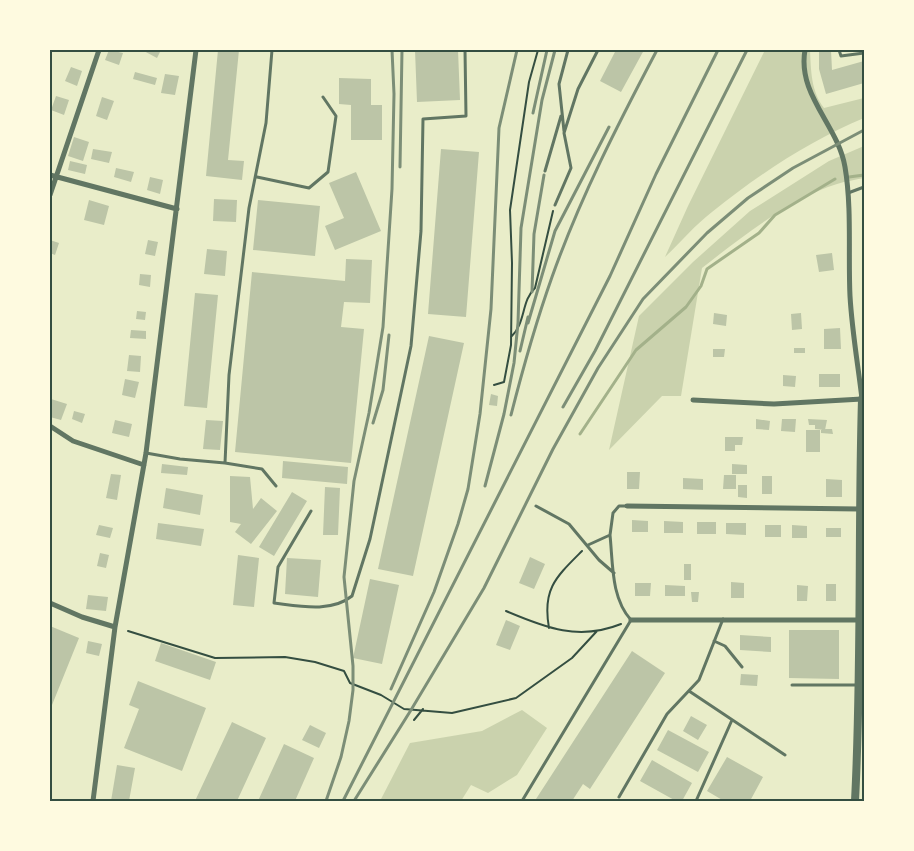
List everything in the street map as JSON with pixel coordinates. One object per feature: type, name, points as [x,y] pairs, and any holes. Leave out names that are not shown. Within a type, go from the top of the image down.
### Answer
[{"type":"street","points":[[50,195],[99,50]]},
{"type":"street","points":[[93,801],[116,626],[146,453],[196,50]]},
{"type":"street","points":[[805,50],[807,84],[814,104],[827,120],[839,143],[845,167],[850,298],[863,399],[859,509],[859,685],[855,801]]},
{"type":"street","points":[[50,174],[177,209]]},
{"type":"street","points":[[693,400],[774,404],[863,399]]},
{"type":"street","points":[[50,426],[73,441],[144,465]]},
{"type":"street","points":[[626,506],[859,509]]},
{"type":"street","points":[[50,604],[82,617],[116,626]]},
{"type":"street","points":[[631,620],[859,620]]},
{"type":"lane","points":[[225,463],[229,375],[249,208],[257,178],[266,123],[272,50]]},
{"type":"lane","points":[[312,511],[278,567],[274,602],[315,608],[345,601],[352,596],[370,539],[411,346],[421,231],[423,119],[466,116],[465,50]]},
{"type":"lane","points":[[555,205],[571,168],[564,133],[559,84],[568,50]]},
{"type":"lane","points":[[564,133],[578,89],[598,50]]},
{"type":"lane","points":[[839,50],[841,56],[864,53]]},
{"type":"lane","points":[[257,178],[309,188],[328,172],[336,116],[323,97]]},
{"type":"lane","points":[[545,171],[562,113]]},
{"type":"lane","points":[[847,193],[864,187]]},
{"type":"lane","points":[[146,453],[180,459],[225,463],[262,470],[276,486]]},
{"type":"lane","points":[[536,506],[569,524],[599,560],[614,574]]},
{"type":"lane","points":[[522,801],[631,620],[622,609],[614,574],[610,535],[613,513],[619,506],[626,506]]},
{"type":"lane","points":[[588,545],[610,535]]},
{"type":"lane","points":[[619,797],[667,714],[699,680],[723,619]]},
{"type":"lane","points":[[714,641],[725,646],[742,667]]},
{"type":"lane","points":[[792,685],[859,685]]},
{"type":"lane","points":[[689,691],[785,755]]},
{"type":"lane","points":[[696,801],[732,720]]},
{"type":"path","points":[[494,385],[504,382],[511,337],[512,263],[510,210],[529,82],[538,50]]},
{"type":"path","points":[[511,337],[519,330],[528,294],[535,288],[555,205]]},
{"type":"path","points":[[548,628],[545,607],[557,576],[588,545]]},
{"type":"path","points":[[506,611],[548,628],[583,634],[611,628],[631,620]]},
{"type":"path","points":[[128,631],[215,658],[285,657],[315,662],[344,671],[350,683],[381,695],[404,709],[423,709],[452,713],[516,698],[572,658],[597,630]]},
{"type":"path","points":[[414,720],[423,709]]},
{"type":"green space","points":[[765,50],[810,50],[814,88],[824,108],[864,98],[864,118],[804,148],[766,172],[706,217],[665,257],[688,206]]},
{"type":"green space","points":[[864,146],[864,178],[847,181],[820,190],[784,209],[732,244],[702,268],[681,396],[662,396],[609,450],[639,316],[693,262],[750,211],[829,161]]},
{"type":"green space","points":[[522,710],[547,728],[517,775],[488,793],[471,785],[461,801],[380,801],[410,743],[482,731]]},
{"type":"building","points":[[109,50],[123,53],[119,65],[105,60]]},
{"type":"building","points":[[142,50],[161,50],[157,58]]},
{"type":"building","points":[[218,50],[239,50],[228,160],[244,161],[242,180],[206,176]]},
{"type":"building","points":[[415,50],[458,50],[460,100],[417,102]]},
{"type":"building","points":[[616,50],[644,50],[621,92],[600,81]]},
{"type":"building","points":[[819,50],[831,50],[832,70],[864,61],[864,83],[826,94],[819,69]]},
{"type":"building","points":[[71,67],[82,71],[77,86],[65,81]]},
{"type":"building","points":[[135,72],[157,78],[155,85],[133,79]]},
{"type":"building","points":[[165,74],[179,76],[175,95],[161,93]]},
{"type":"building","points":[[339,78],[371,79],[371,105],[382,105],[382,140],[351,140],[351,105],[339,104]]},
{"type":"building","points":[[56,96],[69,100],[64,115],[51,110]]},
{"type":"building","points":[[102,97],[114,101],[107,120],[96,116]]},
{"type":"building","points":[[74,137],[89,142],[83,161],[68,156]]},
{"type":"building","points":[[93,149],[112,152],[109,163],[91,159]]},
{"type":"building","points":[[441,149],[479,152],[466,317],[428,314]]},
{"type":"building","points":[[70,161],[87,165],[85,174],[68,170]]},
{"type":"building","points":[[116,168],[134,172],[131,182],[114,177]]},
{"type":"building","points":[[356,172],[381,231],[335,250],[325,226],[344,218],[329,183]]},
{"type":"building","points":[[150,177],[163,180],[160,194],[147,190]]},
{"type":"building","points":[[214,199],[237,200],[236,222],[213,221]]},
{"type":"building","points":[[89,200],[109,206],[104,225],[84,220]]},
{"type":"building","points":[[258,200],[320,206],[315,256],[253,250]]},
{"type":"building","points":[[50,240],[59,243],[55,255],[50,253]]},
{"type":"building","points":[[148,240],[158,242],[155,256],[145,254]]},
{"type":"building","points":[[207,249],[227,251],[225,276],[204,274]]},
{"type":"building","points":[[832,253],[834,270],[819,272],[816,255]]},
{"type":"building","points":[[346,259],[372,260],[370,303],[344,302],[341,327],[364,329],[351,463],[235,452],[252,272],[345,281]]},
{"type":"building","points":[[140,274],[151,275],[150,287],[139,285]]},
{"type":"building","points":[[195,293],[218,295],[207,408],[184,406]]},
{"type":"building","points":[[137,311],[146,312],[145,320],[136,319]]},
{"type":"building","points":[[714,313],[727,315],[726,326],[713,324]]},
{"type":"building","points":[[801,313],[802,329],[792,330],[791,314]]},
{"type":"building","points":[[840,328],[841,349],[824,349],[824,329]]},
{"type":"building","points":[[131,330],[146,331],[146,339],[130,338]]},
{"type":"building","points":[[429,336],[464,343],[413,576],[378,569]]},
{"type":"building","points":[[794,348],[805,348],[805,353],[794,353]]},
{"type":"building","points":[[713,349],[725,349],[724,357],[713,357]]},
{"type":"building","points":[[129,355],[141,356],[140,372],[127,371]]},
{"type":"building","points":[[819,374],[840,374],[840,387],[819,387]]},
{"type":"building","points":[[783,375],[796,376],[795,387],[783,386]]},
{"type":"building","points":[[125,379],[139,382],[135,398],[122,395]]},
{"type":"building","points":[[491,394],[498,396],[497,406],[489,405]]},
{"type":"building","points":[[51,399],[67,404],[61,420],[50,417]]},
{"type":"building","points":[[74,411],[85,414],[82,423],[72,419]]},
{"type":"building","points":[[756,419],[770,421],[769,430],[756,429]]},
{"type":"building","points":[[782,419],[796,419],[795,432],[781,431]]},
{"type":"building","points":[[808,419],[827,420],[825,430],[815,429],[815,425],[809,425]]},
{"type":"building","points":[[115,420],[132,424],[129,437],[112,433]]},
{"type":"building","points":[[206,420],[223,421],[220,450],[203,449]]},
{"type":"building","points":[[832,429],[833,434],[821,433],[821,430]]},
{"type":"building","points":[[806,430],[820,430],[820,452],[806,452]]},
{"type":"building","points":[[725,437],[743,437],[742,445],[735,445],[735,451],[725,451]]},
{"type":"building","points":[[283,461],[348,467],[347,484],[282,478]]},
{"type":"building","points":[[162,464],[188,467],[187,475],[161,473]]},
{"type":"building","points":[[732,464],[747,465],[747,474],[732,474]]},
{"type":"building","points":[[627,472],[640,472],[639,489],[627,489]]},
{"type":"building","points":[[111,474],[121,475],[117,500],[106,498]]},
{"type":"building","points":[[724,475],[736,475],[736,489],[723,489]]},
{"type":"building","points":[[230,476],[250,477],[253,509],[261,498],[277,511],[251,544],[235,532],[241,524],[230,522]]},
{"type":"building","points":[[762,476],[772,476],[772,494],[762,494]]},
{"type":"building","points":[[683,478],[703,479],[703,490],[683,489]]},
{"type":"building","points":[[826,479],[842,480],[842,497],[826,497]]},
{"type":"building","points":[[738,485],[747,485],[747,498],[738,497]]},
{"type":"building","points":[[325,487],[340,488],[338,535],[323,535]]},
{"type":"building","points":[[166,488],[203,495],[200,515],[163,508]]},
{"type":"building","points":[[292,492],[307,501],[274,556],[259,547]]},
{"type":"building","points":[[632,520],[648,521],[648,532],[632,532]]},
{"type":"building","points":[[664,521],[683,522],[683,533],[664,533]]},
{"type":"building","points":[[697,522],[716,522],[716,534],[697,534]]},
{"type":"building","points":[[158,523],[204,529],[201,546],[156,539]]},
{"type":"building","points":[[726,523],[746,523],[746,535],[726,534]]},
{"type":"building","points":[[99,525],[113,528],[110,538],[96,535]]},
{"type":"building","points":[[765,525],[781,525],[781,537],[765,537]]},
{"type":"building","points":[[792,525],[807,526],[807,538],[792,538]]},
{"type":"building","points":[[826,528],[841,528],[841,537],[826,537]]},
{"type":"building","points":[[100,553],[109,555],[106,568],[97,566]]},
{"type":"building","points":[[238,555],[259,558],[254,607],[233,605]]},
{"type":"building","points":[[530,557],[545,564],[534,589],[519,583]]},
{"type":"building","points":[[287,558],[321,560],[318,597],[285,594]]},
{"type":"building","points":[[684,564],[691,564],[691,580],[684,580]]},
{"type":"building","points":[[370,579],[399,585],[382,664],[353,658]]},
{"type":"building","points":[[731,582],[744,583],[744,598],[731,598]]},
{"type":"building","points":[[635,583],[651,583],[650,596],[635,596]]},
{"type":"building","points":[[826,584],[836,584],[836,601],[826,601]]},
{"type":"building","points":[[665,585],[685,586],[685,596],[665,596]]},
{"type":"building","points":[[797,585],[808,586],[807,601],[797,601]]},
{"type":"building","points":[[691,592],[699,592],[698,602],[692,602]]},
{"type":"building","points":[[88,595],[108,597],[106,611],[86,609]]},
{"type":"building","points":[[506,620],[520,626],[510,650],[496,645]]},
{"type":"building","points":[[50,626],[79,638],[50,710]]},
{"type":"building","points":[[789,630],[839,630],[839,679],[789,678]]},
{"type":"building","points":[[740,635],[771,637],[771,652],[740,650]]},
{"type":"building","points":[[88,641],[102,644],[99,656],[86,653]]},
{"type":"building","points":[[161,643],[216,662],[210,680],[155,661]]},
{"type":"building","points":[[632,651],[665,673],[590,789],[583,784],[572,801],[539,801],[536,799]]},
{"type":"building","points":[[741,674],[758,675],[757,686],[740,685]]},
{"type":"building","points":[[138,681],[206,708],[182,771],[124,748],[139,709],[129,705]]},
{"type":"building","points":[[691,716],[707,725],[698,740],[683,731]]},
{"type":"building","points":[[232,722],[266,738],[237,801],[195,801]]},
{"type":"building","points":[[310,725],[326,733],[319,748],[302,740]]},
{"type":"building","points":[[668,730],[709,752],[698,772],[657,750]]},
{"type":"building","points":[[284,744],[314,758],[295,801],[258,801]]},
{"type":"building","points":[[727,757],[763,777],[750,801],[724,801],[707,791]]},
{"type":"building","points":[[652,760],[692,783],[682,801],[676,801],[640,781]]},
{"type":"building","points":[[117,765],[135,768],[129,801],[111,801]]},
{"type":"waterway","points":[[849,177],[864,175]]},
{"type":"waterway","points":[[580,434],[636,350],[686,307],[701,286],[707,269],[759,233],[775,215],[835,179]]},
{"type":"railway","points":[[326,801],[341,757],[349,721],[353,690],[353,666],[344,577],[354,481],[369,413],[383,327],[392,189],[394,94],[392,50]]},
{"type":"railway","points":[[400,167],[402,50]]},
{"type":"railway","points":[[391,689],[434,592],[468,489],[480,414],[491,309],[499,128],[517,50]]},
{"type":"railway","points":[[533,113],[547,50]]},
{"type":"railway","points":[[485,486],[504,414],[514,363],[518,323],[521,228],[542,100],[555,50]]},
{"type":"railway","points":[[511,415],[535,328],[563,248],[600,162],[657,50]]},
{"type":"railway","points":[[343,801],[610,276],[656,174],[718,50]]},
{"type":"railway","points":[[563,407],[595,351],[747,50]]},
{"type":"railway","points":[[528,323],[555,231],[609,127]]},
{"type":"railway","points":[[354,801],[484,588],[553,449],[598,368],[643,299],[707,233],[748,198],[793,168],[864,130]]},
{"type":"railway","points":[[532,292],[534,234],[544,175]]},
{"type":"railway","points":[[520,351],[528,317]]},
{"type":"railway","points":[[373,423],[383,390],[389,335]]}]
